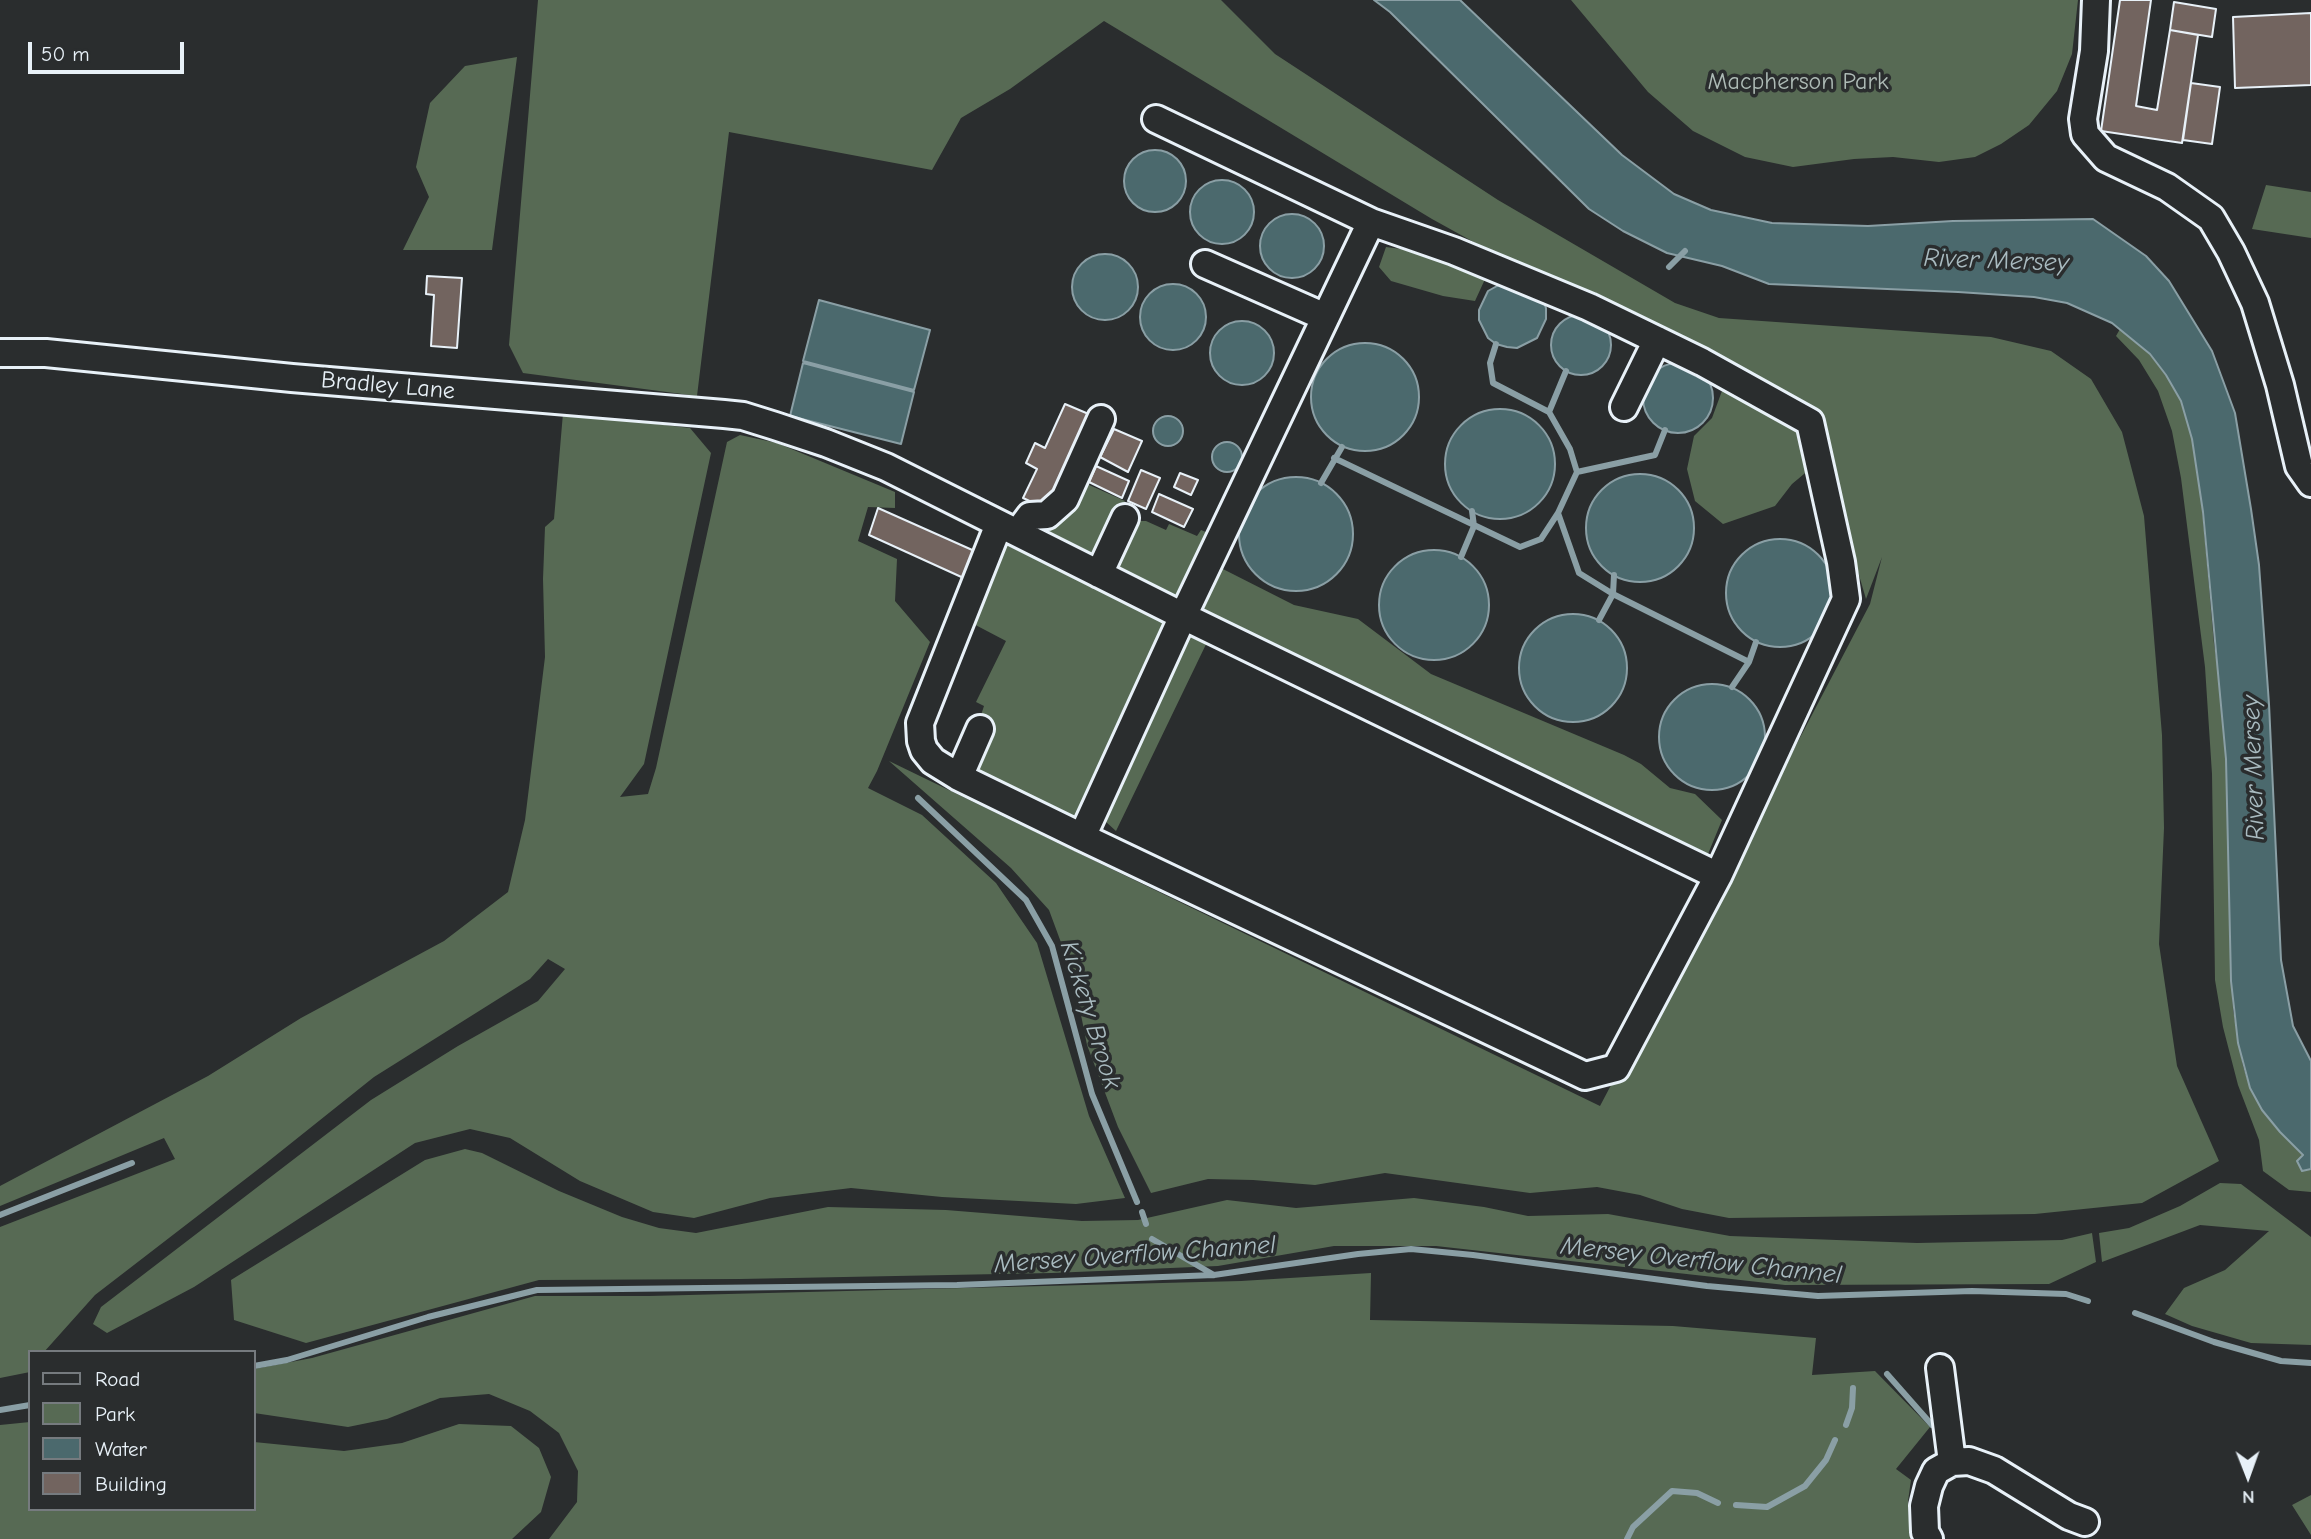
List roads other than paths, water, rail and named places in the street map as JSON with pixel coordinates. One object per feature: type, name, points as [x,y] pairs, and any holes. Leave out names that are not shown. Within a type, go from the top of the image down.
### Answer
[{"type":"street","points":[[2096,0],[2094,51],[2083,119],[2085,134],[2106,158],[2167,187],[2211,218],[2231,252],[2255,303],[2280,385],[2299,466],[2311,483]]},
{"type":"street","points":[[1101,419],[1065,499],[1048,514],[1030,516],[1009,528],[920,723],[924,750],[933,761],[959,777],[1586,1076],[1616,1068],[1718,876],[1846,599],[1839,549],[1810,422],[1657,340],[1589,307],[1454,251],[1371,222],[1156,119]]},
{"type":"street","points":[[1082,837],[1183,617],[1371,222]]},
{"type":"street","points":[[1205,264],[1325,317]]},
{"type":"street","points":[[1624,407],[1657,340]]},
{"type":"street","name":"Bradley Lane","points":[[0,352],[46,353],[292,378],[743,416],[826,443],[887,467],[1183,617],[1718,876]]},
{"type":"street","points":[[1099,574],[1125,518]]},
{"type":"street","points":[[959,777],[980,729]]},
{"type":"street","points":[[1940,1368],[1952,1462]]},
{"type":"street","points":[[1929,1539],[1925,1531],[1923,1506],[1936,1471],[1952,1462],[1969,1461],[1994,1470],[2069,1517],[2085,1522]]},
{"type":"water","name":"River Mersey","points":[[1374,0],[1460,0],[1622,155],[1674,194],[1711,210],[1772,223],[1868,226],[1953,221],[2093,219],[2146,256],[2169,281],[2212,351],[2235,413],[2251,509],[2259,565],[2269,704],[2281,960],[2293,1026],[2311,1061],[2311,1169],[2302,1171],[2297,1161],[2303,1155],[2262,1110],[2250,1088],[2238,1043],[2231,981],[2226,759],[2203,512],[2192,439],[2181,401],[2150,354],[2112,323],[2067,303],[2034,297],[1958,292],[1769,284],[1722,266],[1667,253],[1623,231],[1589,209],[1390,12]]},
{"type":"water","points":[[1149,150],[1161,150],[1177,159],[1184,169],[1184,193],[1177,203],[1161,212],[1149,212],[1138,207],[1129,198],[1124,187],[1124,175],[1129,164],[1138,155]]},
{"type":"water","points":[[1216,180],[1228,180],[1245,189],[1252,200],[1252,224],[1245,235],[1228,244],[1216,244],[1204,239],[1195,230],[1190,218],[1190,206],[1195,194],[1204,185]]},
{"type":"water","points":[[1292,214],[1310,220],[1318,228],[1324,246],[1318,264],[1310,272],[1292,278],[1274,272],[1266,264],[1260,246],[1266,228],[1274,220]]},
{"type":"water","points":[[1105,254],[1118,256],[1133,269],[1138,287],[1136,300],[1123,315],[1105,320],[1092,318],[1077,305],[1072,287],[1074,274],[1087,259]]},
{"type":"water","points":[[1506,281],[1542,298],[1546,308],[1546,319],[1537,338],[1517,348],[1496,344],[1488,338],[1479,320],[1479,310],[1488,291]]},
{"type":"water","points":[[1173,284],[1186,286],[1201,299],[1206,317],[1204,330],[1191,345],[1173,350],[1160,348],[1145,335],[1140,317],[1142,304],[1155,289]]},
{"type":"water","points":[[819,300],[930,330],[914,390],[803,361]]},
{"type":"water","points":[[1581,315],[1602,324],[1611,345],[1602,366],[1581,375],[1560,366],[1551,345],[1560,324]]},
{"type":"water","points":[[1242,321],[1265,330],[1274,353],[1265,376],[1242,385],[1219,376],[1210,353],[1219,330]]},
{"type":"water","points":[[1365,343],[1386,347],[1403,359],[1415,376],[1419,397],[1415,418],[1403,435],[1386,447],[1365,451],[1344,447],[1327,435],[1315,418],[1311,397],[1315,376],[1327,359],[1344,347]]},
{"type":"water","points":[[803,363],[914,392],[901,444],[790,416]]},
{"type":"water","points":[[1678,363],[1703,373],[1713,398],[1703,423],[1678,433],[1653,423],[1643,398],[1653,373]]},
{"type":"water","points":[[1500,409],[1521,413],[1539,425],[1551,443],[1555,464],[1551,485],[1539,503],[1521,515],[1500,519],[1479,515],[1461,503],[1449,485],[1445,464],[1449,443],[1461,425],[1479,413]]},
{"type":"water","points":[[1168,416],[1174,417],[1182,425],[1182,437],[1174,445],[1168,446],[1162,445],[1154,437],[1153,431],[1154,425],[1162,417]]},
{"type":"water","points":[[1227,442],[1233,443],[1241,451],[1241,463],[1233,471],[1227,472],[1221,471],[1213,463],[1212,457],[1213,451],[1221,443]]},
{"type":"water","points":[[1640,474],[1660,479],[1678,490],[1689,508],[1694,528],[1689,548],[1678,566],[1660,577],[1640,582],[1620,577],[1602,566],[1591,548],[1586,528],[1591,508],[1602,490],[1620,479]]},
{"type":"water","points":[[1296,477],[1318,482],[1336,494],[1348,512],[1353,534],[1348,556],[1336,574],[1318,586],[1296,591],[1274,586],[1256,574],[1244,556],[1239,534],[1244,512],[1256,494],[1274,482]]},
{"type":"water","points":[[1780,539],[1801,543],[1818,555],[1830,572],[1834,593],[1830,614],[1818,631],[1801,643],[1780,647],[1759,643],[1742,631],[1730,614],[1726,593],[1730,572],[1742,555],[1759,543]]},
{"type":"water","points":[[1434,550],[1455,555],[1473,566],[1484,584],[1489,605],[1484,626],[1473,644],[1455,655],[1434,660],[1413,655],[1395,644],[1384,626],[1379,605],[1384,584],[1395,566],[1413,555]]},
{"type":"water","points":[[1573,614],[1594,618],[1611,630],[1623,647],[1627,668],[1623,689],[1611,706],[1594,718],[1573,722],[1552,718],[1535,706],[1523,689],[1519,668],[1523,647],[1535,630],[1552,618]]},
{"type":"water","points":[[1712,684],[1732,688],[1749,700],[1761,717],[1765,737],[1761,757],[1749,774],[1732,786],[1712,790],[1692,786],[1675,774],[1663,757],[1659,737],[1663,717],[1675,700],[1692,688]]},
{"type":"waterway","points":[[1669,267],[1685,251]]},
{"type":"waterway","points":[[1496,344],[1490,363],[1493,383],[1549,412]]},
{"type":"waterway","points":[[1566,371],[1549,412],[1570,449],[1577,472]]},
{"type":"waterway","points":[[1665,430],[1655,455],[1577,472],[1558,513],[1579,573],[1613,594],[1749,662]]},
{"type":"waterway","points":[[1321,483],[1342,447]]},
{"type":"waterway","points":[[1334,458],[1520,547],[1541,539],[1558,513]]},
{"type":"waterway","points":[[1461,557],[1474,526],[1472,511]]},
{"type":"waterway","points":[[1599,620],[1613,594],[1614,575]]},
{"type":"waterway","points":[[1732,687],[1749,662],[1756,642]]},
{"type":"waterway","name":"Kickety Brook","points":[[918,798],[1026,900],[1052,946],[1092,1094],[1137,1202]]},
{"type":"waterway","name":"Kickety Brook","points":[[0,1215],[132,1163]]},
{"type":"waterway","name":"Kickety Brook","points":[[1142,1212],[1146,1224]]},
{"type":"waterway","name":"Kickety Brook","points":[[1152,1239],[1214,1275]]},
{"type":"waterway","name":"Mersey Overflow Channel","points":[[256,1366],[287,1360],[428,1317],[537,1290],[957,1285],[1214,1275],[1411,1249],[1707,1286],[1818,1296],[1972,1291],[2066,1294],[2088,1301]]},
{"type":"waterway","points":[[2135,1313],[2214,1342],[2281,1361],[2311,1363]]},
{"type":"waterway","points":[[1887,1374],[1932,1425]]},
{"type":"waterway","points":[[1846,1425],[1852,1408],[1853,1388]]},
{"type":"waterway","name":"Mersey Overflow Channel","points":[[0,1410],[28,1405]]},
{"type":"waterway","points":[[1736,1505],[1767,1507],[1805,1486],[1826,1460],[1835,1440]]},
{"type":"waterway","points":[[1627,1539],[1633,1527],[1672,1491],[1697,1493],[1718,1503]]},
{"type":"park label","name":"Macpherson Park","points":[[1798,82]]}]
